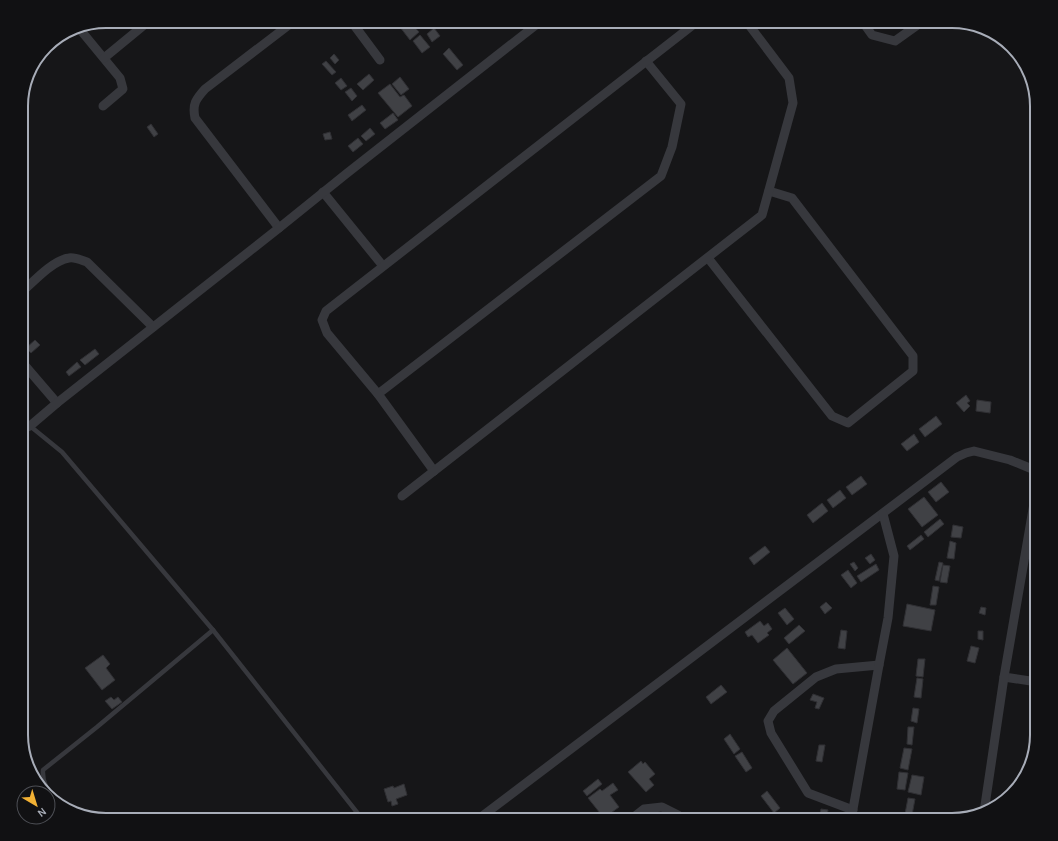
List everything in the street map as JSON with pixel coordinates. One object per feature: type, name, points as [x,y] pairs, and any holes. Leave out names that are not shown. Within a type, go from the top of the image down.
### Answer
[{"type":"street","points":[[104,58],[140,28]]},
{"type":"street","points":[[279,228],[195,118],[194,111],[195,103],[205,89],[285,28]]},
{"type":"street","points":[[357,28],[380,60]]},
{"type":"street","points":[[30,426],[57,402],[532,28]]},
{"type":"street","points":[[434,471],[378,394],[327,333],[322,320],[326,310],[689,28]]},
{"type":"street","points":[[402,496],[762,215],[793,103],[789,78],[751,28]]},
{"type":"street","points":[[867,28],[872,35],[895,41],[913,28]]},
{"type":"street","points":[[83,32],[120,78],[122,89],[103,106]]},
{"type":"street","points":[[378,394],[661,176],[672,147],[681,104],[646,61]]},
{"type":"street","points":[[708,258],[832,416],[848,423],[913,371],[913,356],[792,198],[769,191]]},
{"type":"street","points":[[323,192],[383,266]]},
{"type":"street","points":[[28,287],[53,264],[70,257],[79,259],[87,262],[153,327]]},
{"type":"street","points":[[28,369],[57,402]]},
{"type":"street","points":[[486,813],[957,457],[974,451],[1010,460],[1030,468]]},
{"type":"street","points":[[852,813],[888,618],[894,556],[883,514]]},
{"type":"street","points":[[985,805],[1004,677],[1030,527]]},
{"type":"street","points":[[853,810],[808,793],[771,733],[768,721],[774,711],[816,677],[836,669],[879,665]]},
{"type":"street","points":[[1004,677],[1030,681]]},
{"type":"street","points":[[639,813],[644,809],[662,807],[674,813]]},
{"type":"lane","points":[[30,426],[62,452],[213,630],[357,813]]},
{"type":"lane","points":[[44,781],[42,776],[43,770],[213,630]]},
{"type":"building","points":[[401,28],[415,28],[419,32],[410,40]]},
{"type":"building","points":[[434,28],[440,36],[432,42],[427,34]]},
{"type":"building","points":[[420,35],[430,47],[422,53],[413,41]]},
{"type":"building","points":[[449,48],[463,65],[457,70],[443,54]]},
{"type":"building","points":[[334,54],[339,60],[335,64],[330,58]]},
{"type":"building","points":[[326,61],[336,72],[332,75],[322,64]]},
{"type":"building","points":[[369,74],[374,80],[363,90],[357,84]]},
{"type":"building","points":[[400,77],[409,89],[401,95],[392,84]]},
{"type":"building","points":[[341,78],[347,86],[341,90],[335,83]]},
{"type":"building","points":[[390,84],[400,97],[404,95],[412,106],[398,117],[378,93]]},
{"type":"building","points":[[351,88],[357,96],[352,101],[345,92]]},
{"type":"building","points":[[362,105],[366,110],[352,121],[348,115]]},
{"type":"building","points":[[393,113],[398,120],[385,129],[380,123]]},
{"type":"building","points":[[151,124],[158,134],[154,137],[147,127]]},
{"type":"building","points":[[370,128],[375,134],[366,141],[361,136]]},
{"type":"building","points":[[330,132],[332,139],[325,140],[323,134]]},
{"type":"building","points":[[358,138],[363,144],[353,152],[348,146]]},
{"type":"building","points":[[35,340],[40,345],[31,353],[28,350],[28,346]]},
{"type":"building","points":[[95,349],[99,354],[85,365],[80,360]]},
{"type":"building","points":[[77,362],[81,367],[69,376],[66,372]]},
{"type":"building","points":[[966,395],[970,401],[967,403],[970,406],[964,412],[956,403]]},
{"type":"building","points":[[977,400],[991,402],[990,413],[976,411]]},
{"type":"building","points":[[936,416],[942,424],[925,437],[919,429]]},
{"type":"building","points":[[914,434],[919,442],[907,451],[901,444]]},
{"type":"building","points":[[861,476],[867,484],[852,495],[846,487]]},
{"type":"building","points":[[941,482],[949,492],[936,502],[928,492]]},
{"type":"building","points":[[840,490],[846,498],[833,508],[827,500]]},
{"type":"building","points":[[924,497],[938,515],[922,527],[908,509]]},
{"type":"building","points":[[822,503],[828,511],[813,523],[807,515]]},
{"type":"building","points":[[940,519],[944,524],[928,537],[924,532]]},
{"type":"building","points":[[953,525],[963,527],[961,538],[951,537]]},
{"type":"building","points":[[921,535],[924,539],[910,550],[907,546]]},
{"type":"building","points":[[950,541],[956,543],[954,559],[947,558]]},
{"type":"building","points":[[765,546],[770,552],[754,565],[749,558]]},
{"type":"building","points":[[871,554],[875,560],[870,564],[865,558]]},
{"type":"building","points":[[854,562],[858,568],[855,571],[850,564]]},
{"type":"building","points":[[939,562],[943,563],[939,581],[935,580]]},
{"type":"building","points":[[876,564],[879,570],[861,582],[857,576]]},
{"type":"building","points":[[943,565],[950,566],[947,583],[940,582]]},
{"type":"building","points":[[848,570],[857,583],[851,588],[841,575]]},
{"type":"building","points":[[933,586],[939,587],[936,605],[930,605]]},
{"type":"building","points":[[826,602],[832,608],[825,614],[820,607]]},
{"type":"building","points":[[907,604],[935,610],[931,631],[903,626]]},
{"type":"building","points":[[981,607],[986,608],[985,615],[979,613]]},
{"type":"building","points":[[785,608],[794,619],[787,625],[778,613]]},
{"type":"building","points":[[760,621],[764,626],[768,623],[772,629],[767,633],[769,635],[758,643],[752,635],[748,637],[745,632]]},
{"type":"building","points":[[799,625],[805,631],[789,644],[784,638]]},
{"type":"building","points":[[841,630],[847,631],[845,649],[838,648]]},
{"type":"building","points":[[978,631],[983,631],[983,640],[978,639]]},
{"type":"building","points":[[971,646],[979,648],[975,663],[967,661]]},
{"type":"building","points":[[787,648],[807,673],[793,684],[773,660]]},
{"type":"building","points":[[103,655],[110,664],[106,668],[115,680],[102,690],[85,668]]},
{"type":"building","points":[[918,659],[925,659],[923,677],[916,676]]},
{"type":"building","points":[[917,678],[923,679],[921,698],[914,697]]},
{"type":"building","points":[[721,685],[727,692],[711,704],[706,697]]},
{"type":"building","points":[[813,694],[824,698],[819,709],[815,708],[817,702],[810,700]]},
{"type":"building","points":[[111,697],[114,700],[118,697],[122,702],[112,709],[105,701]]},
{"type":"building","points":[[913,708],[919,709],[917,723],[911,721]]},
{"type":"building","points":[[908,727],[914,727],[912,745],[907,744]]},
{"type":"building","points":[[730,734],[740,749],[734,754],[724,739]]},
{"type":"building","points":[[819,745],[825,745],[822,762],[816,761]]},
{"type":"building","points":[[904,748],[912,749],[908,770],[900,768]]},
{"type":"building","points":[[742,752],[752,768],[746,772],[735,756]]},
{"type":"building","points":[[641,761],[643,764],[645,762],[655,774],[649,779],[654,785],[646,792],[628,772]]},
{"type":"building","points":[[899,772],[908,773],[905,790],[897,789]]},
{"type":"building","points":[[912,775],[924,777],[921,795],[908,792]]},
{"type":"building","points":[[598,779],[602,784],[587,796],[583,791]]},
{"type":"building","points":[[613,783],[618,790],[610,795],[619,807],[611,813],[600,813],[588,798],[600,789],[602,791]]},
{"type":"building","points":[[404,784],[407,795],[396,799],[398,804],[392,806],[391,801],[388,802],[384,789],[393,786],[394,788]]},
{"type":"building","points":[[767,791],[780,808],[774,813],[761,796]]},
{"type":"building","points":[[908,798],[915,799],[912,813],[905,813]]},
{"type":"building","points":[[821,809],[828,810],[827,813],[820,813]]}]
